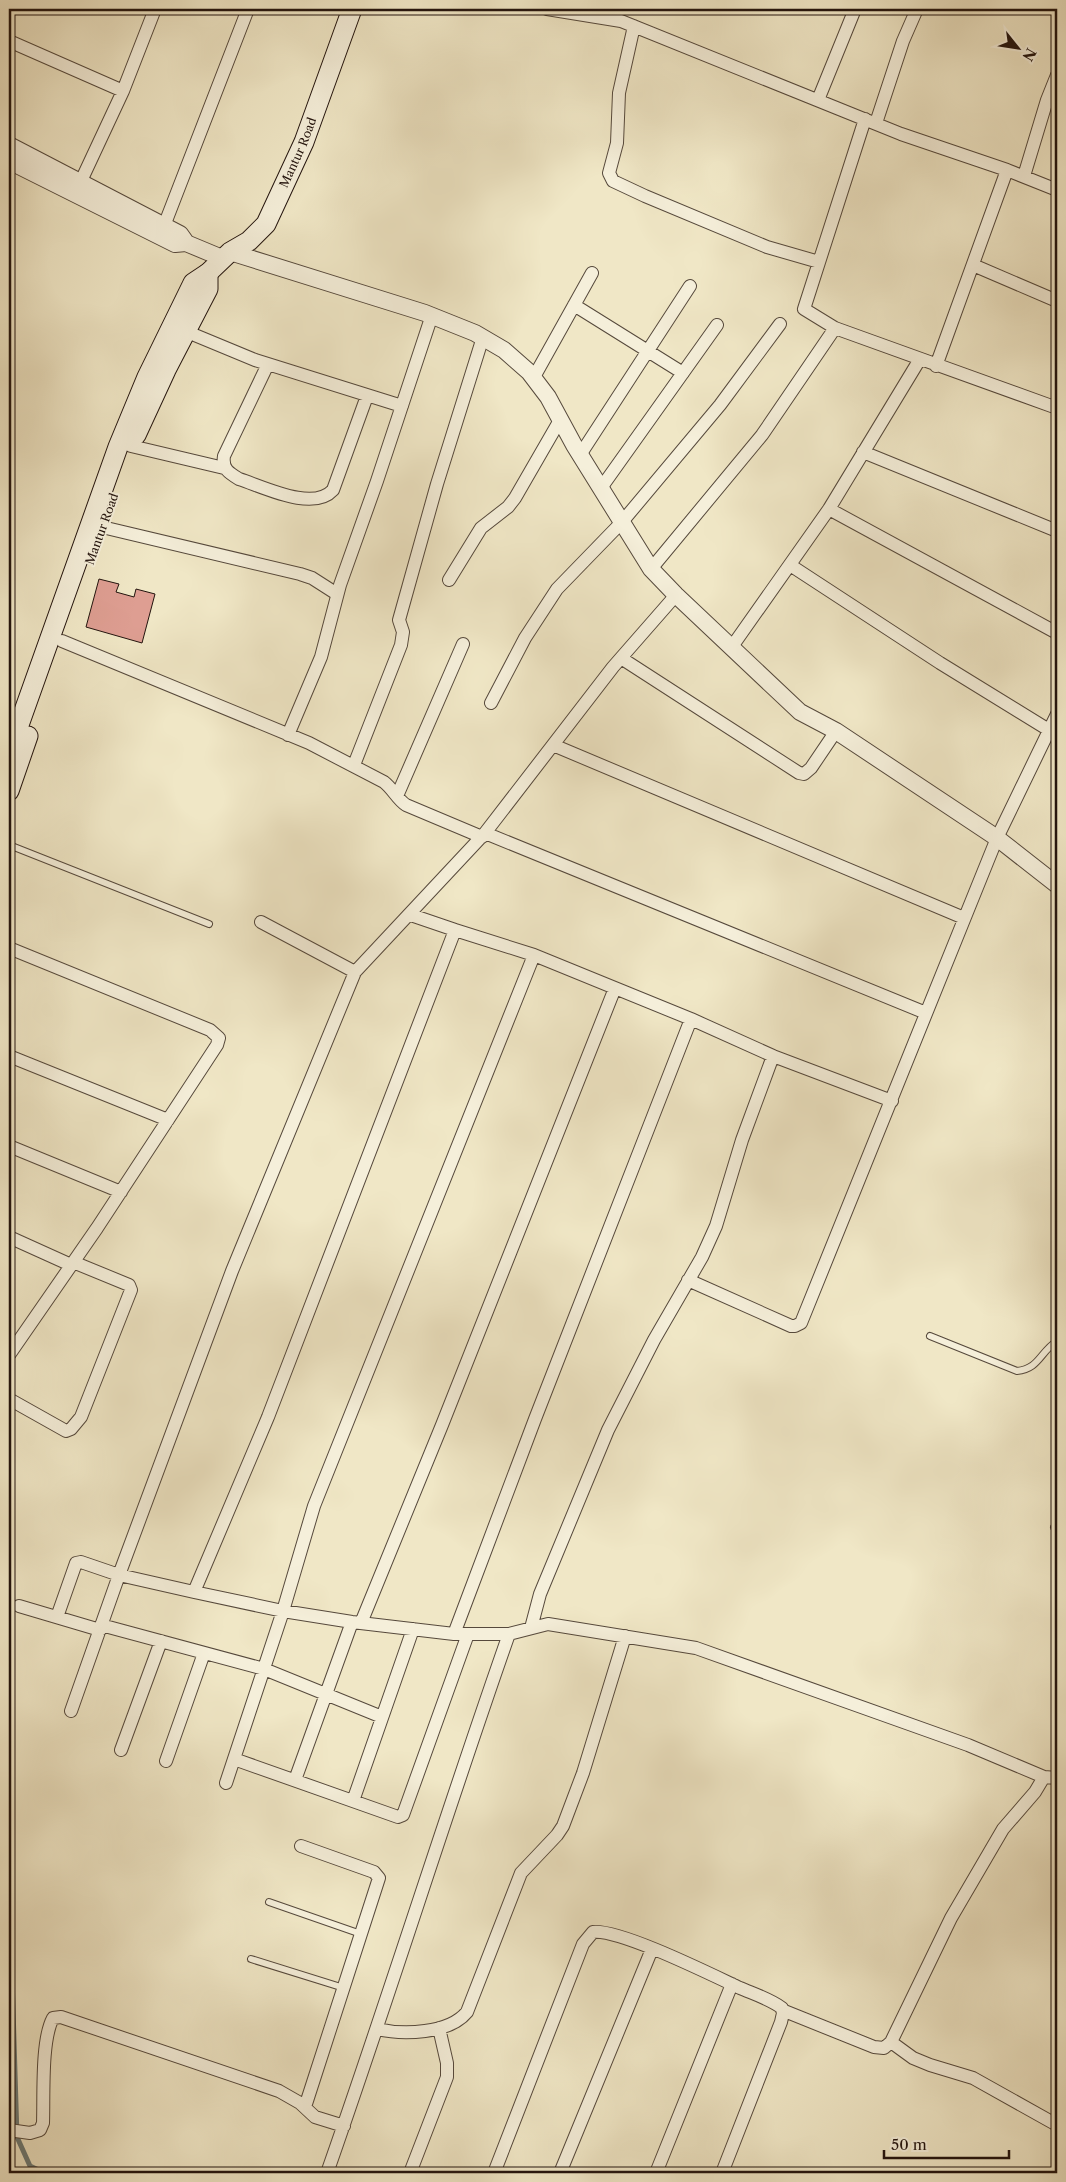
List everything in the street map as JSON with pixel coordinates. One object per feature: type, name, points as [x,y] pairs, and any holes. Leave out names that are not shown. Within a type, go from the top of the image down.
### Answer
[{"type":"main road","name":"Mantur Road","points":[[9,753],[136,402],[193,283],[208,273],[226,255],[249,240],[266,224],[304,142],[352,9]]},
{"type":"main road","name":"Mantur Road","points":[[9,791],[131,446],[185,331],[208,289],[208,273]]},
{"type":"street","points":[[81,181],[123,91],[154,9]]},
{"type":"street","points":[[164,226],[248,9]]},
{"type":"street","points":[[547,9],[623,15],[634,26],[901,134],[1024,176],[1057,190]]},
{"type":"street","points":[[818,100],[855,9]]},
{"type":"street","points":[[917,9],[871,121],[819,262],[804,309],[836,328],[936,366],[1057,408]]},
{"type":"street","points":[[634,26],[619,93],[617,143],[609,173],[613,181],[767,247],[819,262]]},
{"type":"street","points":[[9,41],[123,91]]},
{"type":"street","points":[[1024,176],[1047,100],[1057,75]]},
{"type":"street","points":[[9,144],[180,234],[186,243]]},
{"type":"street","points":[[9,161],[175,244],[186,243],[432,316],[483,337],[504,350],[534,377],[650,569],[676,595],[800,712],[836,731],[997,838],[1057,885]]},
{"type":"street","points":[[936,366],[1007,170]]},
{"type":"street","points":[[973,265],[1057,301]]},
{"type":"street","points":[[534,377],[592,273]]},
{"type":"street","points":[[580,455],[690,286]]},
{"type":"street","points":[[574,306],[683,373]]},
{"type":"street","points":[[288,735],[321,657],[337,594],[432,316]]},
{"type":"street","points":[[491,703],[525,638],[558,589],[622,522],[720,405],[780,324]]},
{"type":"street","points":[[601,488],[717,326]]},
{"type":"street","points":[[650,569],[762,435],[836,328]]},
{"type":"street","points":[[185,331],[268,364],[402,406]]},
{"type":"street","points":[[354,766],[401,645],[402,632],[399,620],[437,484],[483,337]]},
{"type":"street","points":[[731,648],[829,509],[920,359]]},
{"type":"street","points":[[224,468],[224,456],[268,364]]},
{"type":"street","points":[[131,446],[224,468],[239,479],[304,500],[320,499],[328,496],[337,483],[367,396]]},
{"type":"street","points":[[449,580],[481,528],[508,507],[560,420]]},
{"type":"street","points":[[863,452],[1057,531]]},
{"type":"street","points":[[829,509],[1057,633]]},
{"type":"street","points":[[102,527],[300,574],[312,578],[337,594]]},
{"type":"street","points":[[790,565],[940,663],[1053,733]]},
{"type":"street","points":[[71,1711],[118,1575],[232,1271],[355,972],[483,835],[621,658],[676,595]]},
{"type":"street","points":[[62,641],[288,735],[354,766],[384,782],[393,789],[406,805],[926,1013]]},
{"type":"street","points":[[397,796],[463,644]]},
{"type":"street","points":[[621,658],[799,773],[804,774],[811,768],[836,731]]},
{"type":"street","points":[[688,1280],[791,1326],[801,1323],[997,838],[1053,733],[1057,714]]},
{"type":"street","points":[[553,745],[964,918]]},
{"type":"street","points":[[410,914],[534,955],[691,1019],[773,1056],[892,1101]]},
{"type":"street","points":[[261,922],[355,972]]},
{"type":"street","points":[[194,1592],[268,1417],[455,930]]},
{"type":"street","points":[[9,948],[215,1033],[219,1038],[217,1045],[168,1120],[9,1355]]},
{"type":"street","points":[[226,1783],[283,1611],[314,1506],[534,955]]},
{"type":"street","points":[[295,1780],[326,1695],[615,988]]},
{"type":"street","points":[[454,1634],[535,1419],[691,1019]]},
{"type":"street","points":[[9,1056],[168,1120]]},
{"type":"street","points":[[531,1628],[540,1594],[608,1430],[654,1340],[702,1257],[716,1226],[742,1140],[773,1056]]},
{"type":"street","points":[[9,1146],[120,1192]]},
{"type":"street","points":[[9,1237],[129,1285],[131,1290],[81,1417],[72,1429],[66,1431],[9,1399]]},
{"type":"street","points":[[57,1617],[76,1563],[81,1562],[118,1575],[194,1592],[283,1611],[357,1623],[454,1634],[509,1634],[548,1624],[625,1636],[696,1648],[968,1745],[1044,1777],[1057,1778]]},
{"type":"street","points":[[19,1606],[57,1617],[204,1652],[264,1669],[382,1717]]},
{"type":"street","points":[[353,1801],[413,1629]]},
{"type":"street","points":[[234,1759],[398,1817],[405,1812],[468,1634]]},
{"type":"street","points":[[327,2173],[377,2029],[462,1767],[509,1634]]},
{"type":"street","points":[[377,2029],[398,2033],[439,2028],[455,2023],[467,2012],[520,1873],[557,1835],[563,1826],[583,1773],[625,1636]]},
{"type":"street","points":[[121,1750],[161,1641]]},
{"type":"street","points":[[166,1761],[204,1652]]},
{"type":"street","points":[[494,2173],[584,1944],[594,1932],[600,1931],[652,1949],[777,2005],[782,2010],[874,2047],[884,2048],[891,2042],[951,1918],[1003,1830],[1035,1792],[1044,1777]]},
{"type":"street","points":[[301,1846],[378,1874],[379,1882],[305,2107]]},
{"type":"street","points":[[560,2173],[652,1949]]},
{"type":"street","points":[[656,2173],[732,1984]]},
{"type":"street","points":[[722,2173],[781,2022],[782,2010]]},
{"type":"street","points":[[9,2130],[30,2132],[40,2130],[42,2123],[46,2040],[53,2018],[61,2017],[279,2091],[305,2107],[315,2117],[344,2126]]},
{"type":"street","points":[[410,2173],[447,2077],[447,2063],[439,2028]]},
{"type":"street","points":[[891,2042],[913,2058],[974,2078],[1057,2125]]},
{"type":"lane","points":[[9,845],[209,924]]},
{"type":"lane","points":[[930,1336],[1017,1371],[1027,1370],[1035,1365],[1048,1347],[1057,1341]]},
{"type":"lane","points":[[268,1902],[362,1934]]},
{"type":"lane","points":[[251,1959],[344,1988]]},
{"type":"building","points":[[99,579],[119,584],[116,592],[134,597],[136,589],[155,594],[142,643],[86,627]]},
{"type":"waterway","points":[[9,1761],[12,1792],[11,1944],[17,2137],[30,2166],[45,2173]]}]
